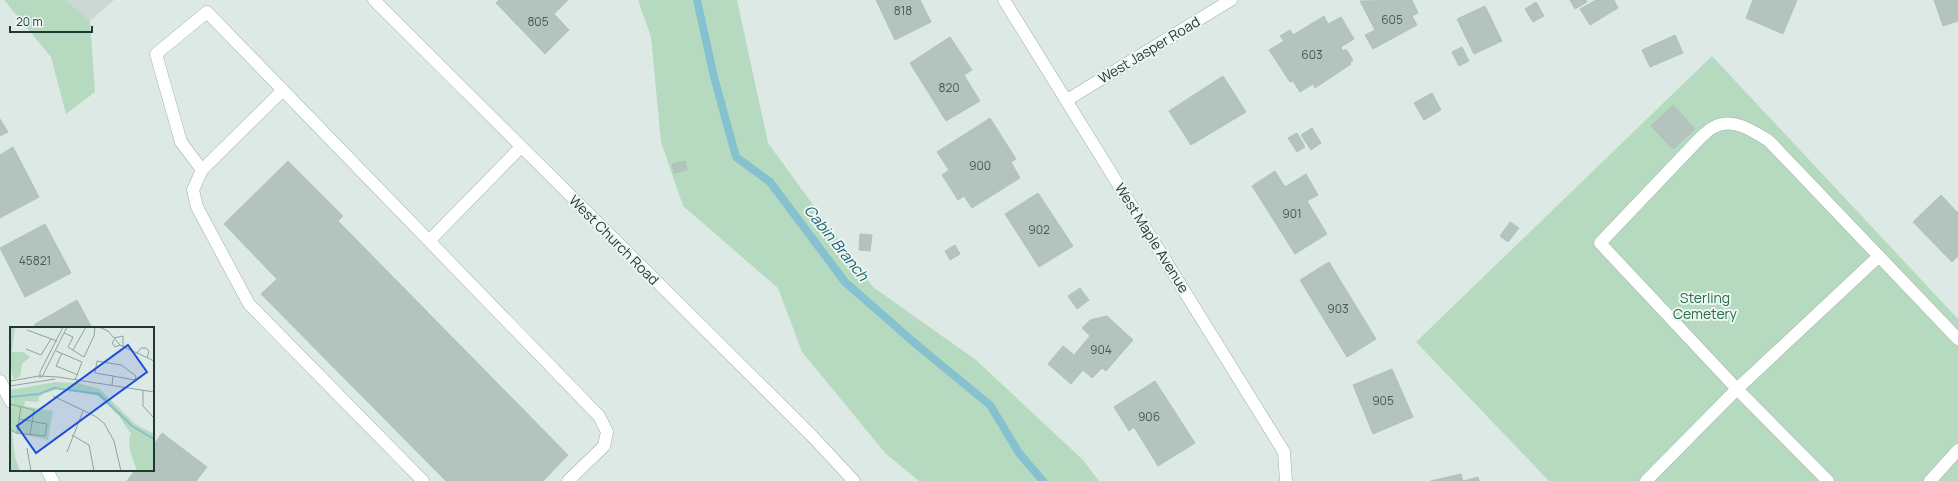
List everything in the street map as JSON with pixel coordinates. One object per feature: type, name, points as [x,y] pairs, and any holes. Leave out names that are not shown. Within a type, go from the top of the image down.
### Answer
[{"type":"street","name":"West Church Road","points":[[374,0],[812,436],[854,481]]},
{"type":"street","name":"West Maple Avenue","points":[[1004,0],[1284,452],[1286,481]]},
{"type":"street","name":"West Jasper Road","points":[[1067,100],[1231,0]]},
{"type":"street","points":[[202,170],[181,142],[156,54],[206,12],[598,416],[607,432],[604,446],[568,481]]},
{"type":"street","points":[[283,90],[202,170],[193,190],[197,207],[249,304],[424,481]]},
{"type":"street","points":[[1828,481],[1737,389],[1600,243],[1701,137],[1714,126],[1729,124],[1746,126],[1769,141],[1958,339]]},
{"type":"street","points":[[429,241],[521,147]]},
{"type":"street","points":[[1646,481],[1737,389],[1879,256]]},
{"type":"street","points":[[0,381],[10,400]]},
{"type":"street","points":[[1930,481],[1958,450]]},
{"type":"street","points":[[48,471],[53,481]]},
{"type":"shaded area","points":[[66,0],[114,0],[90,21]]},
{"type":"green space","points":[[4,0],[66,0],[90,21],[95,92],[66,114],[51,57]]},
{"type":"green space","points":[[638,0],[737,0],[768,143],[873,287],[976,360],[1083,460],[1099,481],[919,481],[886,454],[802,352],[778,288],[683,206],[661,142],[651,37]]},
{"type":"green space","name":"Sterling Cemetery","points":[[1712,56],[1958,319],[1958,481],[1549,481],[1416,342]]},
{"type":"building","points":[[499,0],[568,0],[554,14],[569,30],[545,54],[496,3]]},
{"type":"building","points":[[876,0],[920,0],[931,22],[895,40]]},
{"type":"building","points":[[1412,0],[1418,13],[1412,16],[1417,25],[1373,49],[1365,35],[1375,30],[1360,1]]},
{"type":"building","points":[[1570,0],[1586,0],[1587,2],[1575,9]]},
{"type":"building","points":[[1596,0],[1614,0],[1618,8],[1590,25],[1580,9]]},
{"type":"building","points":[[1753,0],[1797,0],[1783,34],[1746,18]]},
{"type":"building","points":[[1934,0],[1958,0],[1958,21],[1943,26]]},
{"type":"building","points":[[1536,2],[1544,16],[1533,22],[1525,9]]},
{"type":"building","points":[[1485,6],[1502,41],[1474,54],[1457,19]]},
{"type":"building","points":[[1324,16],[1328,24],[1341,17],[1354,39],[1341,47],[1343,51],[1346,49],[1353,60],[1350,62],[1351,64],[1315,88],[1313,84],[1300,92],[1293,81],[1290,82],[1269,50],[1284,41],[1280,36],[1290,30],[1293,35]]},
{"type":"building","points":[[1675,35],[1683,53],[1650,67],[1642,50]]},
{"type":"building","points":[[950,37],[972,70],[964,75],[980,101],[946,121],[910,63]]},
{"type":"building","points":[[1462,47],[1469,61],[1459,66],[1452,52]]},
{"type":"building","points":[[1223,76],[1246,112],[1191,145],[1169,111]]},
{"type":"building","points":[[1432,93],[1441,110],[1424,120],[1414,103]]},
{"type":"building","points":[[1673,105],[1695,129],[1673,149],[1651,126]]},
{"type":"building","points":[[990,118],[1016,159],[1011,162],[1020,178],[972,208],[964,196],[958,200],[942,175],[949,170],[937,152]]},
{"type":"building","points":[[0,119],[8,132],[0,136]]},
{"type":"building","points":[[1312,128],[1321,143],[1311,150],[1301,135]]},
{"type":"building","points":[[1297,133],[1305,147],[1297,152],[1288,138]]},
{"type":"building","points":[[13,147],[39,197],[0,218],[0,155]]},
{"type":"building","points":[[288,161],[343,216],[338,221],[568,455],[543,481],[446,481],[261,294],[277,279],[224,224]]},
{"type":"building","points":[[685,161],[687,170],[674,173],[672,164]]},
{"type":"building","points":[[1275,171],[1285,187],[1306,174],[1318,195],[1307,201],[1327,234],[1295,254],[1252,186]]},
{"type":"building","points":[[1038,193],[1073,246],[1039,267],[1005,214]]},
{"type":"building","points":[[1941,195],[1958,213],[1958,256],[1952,262],[1913,222]]},
{"type":"building","points":[[1510,222],[1519,228],[1508,242],[1500,236]]},
{"type":"building","points":[[45,224],[71,273],[25,297],[0,248]]},
{"type":"building","points":[[860,234],[872,235],[870,251],[859,250]]},
{"type":"building","points":[[955,245],[960,254],[950,260],[945,251]]},
{"type":"building","points":[[1329,262],[1376,339],[1347,357],[1300,280]]},
{"type":"building","points":[[1080,288],[1089,300],[1077,309],[1068,296]]},
{"type":"building","points":[[77,300],[91,327],[33,327],[35,324]]},
{"type":"building","points":[[1107,316],[1133,340],[1106,371],[1102,368],[1092,378],[1083,370],[1071,384],[1048,364],[1063,346],[1074,355],[1090,336],[1082,328],[1090,320]]},
{"type":"building","points":[[1392,369],[1413,417],[1373,434],[1353,385]]},
{"type":"building","points":[[1155,381],[1195,443],[1158,466],[1134,427],[1129,431],[1114,407]]},
{"type":"building","points":[[162,433],[207,467],[196,481],[127,481],[134,471],[154,471],[154,445]]},
{"type":"building","points":[[1461,474],[1463,481],[1431,481]]},
{"type":"building","points":[[1478,477],[1479,481],[1463,481]]},
{"type":"waterway","name":"Cabin Branch","points":[[697,0],[714,77],[736,157],[770,182],[845,282],[917,345],[990,405],[1019,453],[1043,481]]}]
